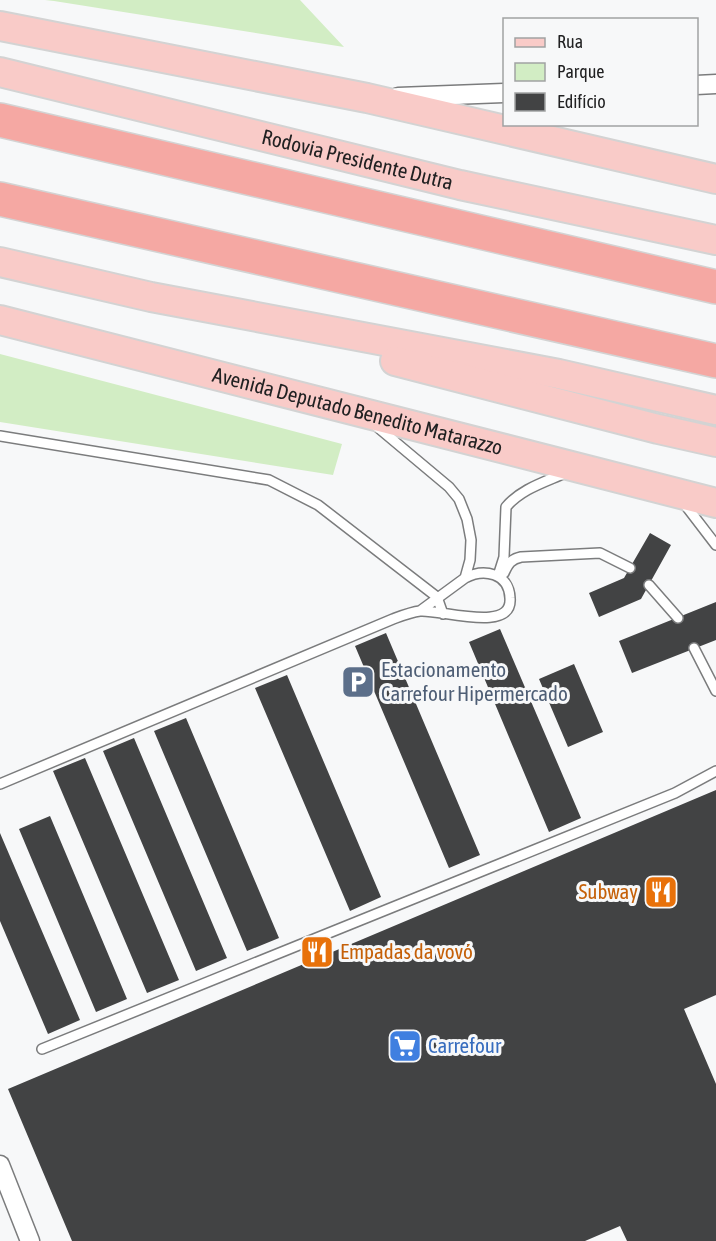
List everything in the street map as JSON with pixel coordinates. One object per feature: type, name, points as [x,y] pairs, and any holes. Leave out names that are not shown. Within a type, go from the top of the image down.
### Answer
[{"type":"highway","name":"Rodovia Presidente Dutra","points":[[0,120],[716,287]]},
{"type":"highway","points":[[0,199],[716,361]]},
{"type":"main road","points":[[0,26],[367,98],[716,179]]},
{"type":"main road","name":"Rodovia Presidente Dutra","points":[[0,72],[460,185],[713,239]]},
{"type":"main road","points":[[0,262],[151,297],[716,442]]},
{"type":"main road","points":[[151,297],[559,374],[716,410]]},
{"type":"main road","name":"Avenida Deputado Benedito Matarazzo","points":[[0,320],[716,503]]},
{"type":"street","points":[[698,85],[716,84]]},
{"type":"street","points":[[367,98],[503,93]]},
{"type":"street","points":[[0,1165],[30,1241]]},
{"type":"lane","points":[[360,412],[441,479],[459,499],[467,519],[471,540],[470,560],[465,578]]},
{"type":"lane","points":[[0,436],[269,480],[318,505],[437,597],[443,614]]},
{"type":"lane","points":[[500,577],[504,557],[506,507],[516,497],[535,486],[578,467]]},
{"type":"lane","points":[[676,493],[716,545]]},
{"type":"lane","points":[[500,577],[513,559],[530,556],[600,553],[630,568]]},
{"type":"lane","points":[[0,784],[393,619],[420,611],[465,578],[483,573],[500,577],[507,584],[510,595],[510,604],[504,613],[498,616],[480,618],[420,611]]},
{"type":"lane","points":[[649,585],[678,618]]},
{"type":"lane","points":[[694,648],[716,690]]},
{"type":"lane","points":[[42,1050],[675,793],[716,771]]},
{"type":"green space","points":[[45,0],[300,0],[344,47],[54,1]]},
{"type":"green space","points":[[0,354],[342,444],[333,475],[0,422]]},
{"type":"building","points":[[650,533],[671,545],[641,599],[599,617],[589,593],[624,578]]},
{"type":"building","points":[[716,602],[716,640],[632,673],[619,641]]},
{"type":"building","points":[[500,629],[581,818],[549,832],[469,642]]},
{"type":"building","points":[[386,633],[480,855],[449,868],[355,646]]},
{"type":"building","points":[[574,664],[603,732],[568,747],[539,679]]},
{"type":"building","points":[[287,675],[381,897],[350,911],[255,688]]},
{"type":"building","points":[[186,718],[279,938],[247,951],[154,731]]},
{"type":"building","points":[[134,738],[227,958],[196,971],[103,751]]},
{"type":"building","points":[[85,758],[179,980],[147,993],[53,771]]},
{"type":"building","name":"Carrefour","points":[[716,790],[716,995],[684,1009],[716,1084],[716,1241],[627,1241],[620,1226],[585,1241],[72,1241],[8,1089]]},
{"type":"building","points":[[50,816],[127,999],[96,1012],[19,829]]},
{"type":"building","points":[[0,833],[80,1020],[48,1034],[0,921]]},
{"type":"place","name":"Estacionamento Carrefour Hipermercado","points":[[358,682]]},
{"type":"place","name":"Subway","points":[[661,892]]},
{"type":"place","name":"Empadas da vovó","points":[[317,952]]},
{"type":"place","name":"Carrefour","points":[[405,1046]]}]
